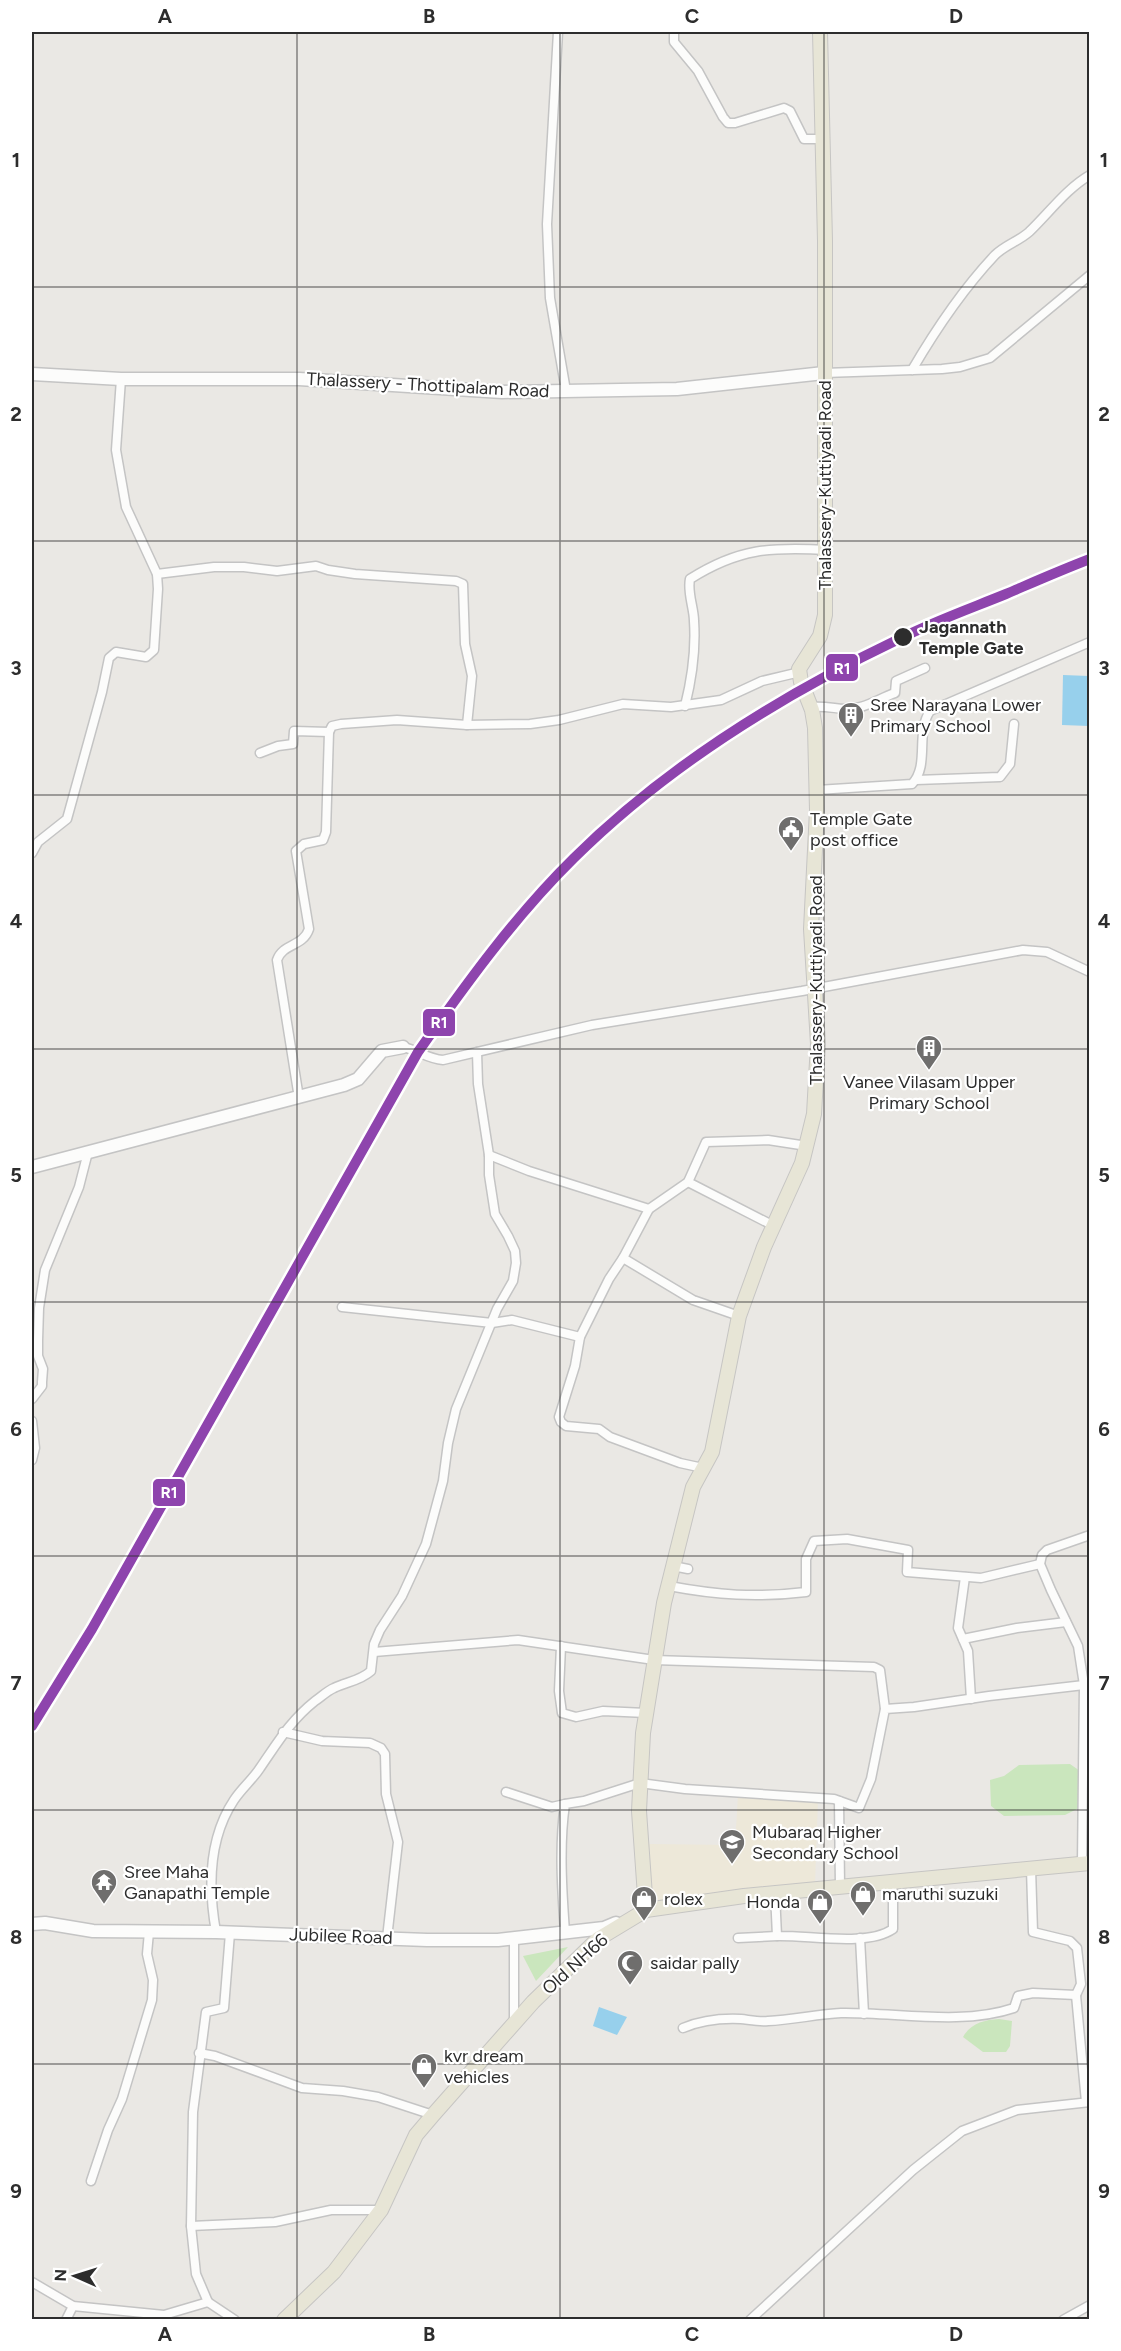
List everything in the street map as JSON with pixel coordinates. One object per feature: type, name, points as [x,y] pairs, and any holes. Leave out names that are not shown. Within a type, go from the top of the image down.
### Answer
[{"type":"main road","name":"Thalassery-Kuttiyadi Road","points":[[646,1910],[639,1811],[640,1783],[646,1713],[654,1660],[673,1566],[693,1487],[712,1452],[740,1316],[774,1226],[802,1162],[817,1090],[816,987],[812,929],[817,790],[815,728],[800,672],[802,662],[820,636],[825,621],[827,550],[820,32]]},
{"type":"main road","name":"Old NH66","points":[[284,2319],[334,2272],[381,2210],[416,2135],[514,2023],[598,1939],[646,1910],[775,1893],[1086,1863]]},
{"type":"street","points":[[558,32],[547,224],[550,298],[566,391]]},
{"type":"street","points":[[674,32],[674,42],[698,71],[728,123],[743,121],[784,108],[790,111],[804,139],[823,139]]},
{"type":"street","points":[[912,370],[935,329],[997,254],[1028,233],[1049,210],[1089,175]]},
{"type":"street","points":[[824,373],[960,367],[990,358],[1089,275]]},
{"type":"street","name":"Thalassery - Thottipalam Road","points":[[32,374],[121,379],[299,379],[502,392],[677,389],[824,373]]},
{"type":"street","points":[[32,853],[38,842],[67,819],[102,692],[109,658],[116,651],[146,657],[154,650],[157,574],[126,507],[116,450],[121,379]]},
{"type":"street","points":[[685,706],[692,680],[695,646],[693,605],[688,585],[690,579],[734,557],[757,550],[789,548],[827,550]]},
{"type":"street","points":[[157,574],[214,567],[244,567],[277,571],[316,566],[355,574],[456,581],[463,584],[465,644],[472,676],[467,725]]},
{"type":"street","points":[[817,790],[901,787],[912,784],[920,776],[924,720],[930,711],[1089,642]]},
{"type":"street","points":[[811,707],[828,705],[844,709],[864,706],[895,693],[896,681],[925,668]]},
{"type":"street","points":[[299,1098],[278,960],[279,954],[286,948],[299,943],[306,937],[309,929],[296,851],[304,844],[323,840],[326,832],[329,732],[332,726],[397,720],[505,725],[559,720],[623,704],[685,706],[721,700],[762,681],[800,672]]},
{"type":"street","points":[[916,780],[1000,777],[1010,764],[1014,724]]},
{"type":"street","points":[[260,753],[278,746],[293,744],[294,731],[329,732]]},
{"type":"street","points":[[32,1167],[352,1083],[366,1072],[382,1051],[403,1047],[434,1059],[443,1060],[592,1025],[1023,950],[1047,952],[1089,972]]},
{"type":"street","points":[[216,1932],[211,1900],[215,1841],[223,1818],[235,1798],[259,1770],[283,1732],[298,1715],[333,1688],[364,1677],[371,1671],[380,1630],[402,1596],[426,1545],[443,1481],[448,1443],[456,1409],[492,1323],[513,1281],[515,1251],[495,1214],[478,1084],[477,1052]]},
{"type":"street","points":[[703,1468],[680,1463],[610,1437],[599,1430],[566,1426],[561,1422],[559,1417],[575,1366],[580,1337],[609,1279],[650,1209],[688,1182],[699,1152],[706,1142],[768,1140],[807,1146]]},
{"type":"street","points":[[32,1399],[42,1386],[38,1341],[39,1308],[45,1270],[79,1187],[88,1152]]},
{"type":"street","points":[[489,1155],[528,1171],[650,1209]]},
{"type":"street","points":[[688,1182],[774,1226]]},
{"type":"street","points":[[623,1258],[693,1300],[740,1316]]},
{"type":"street","points":[[342,1307],[492,1323],[512,1320],[580,1337]]},
{"type":"street","points":[[32,1421],[35,1448],[32,1460]]},
{"type":"street","points":[[1086,1863],[1084,1685],[1078,1646],[1040,1564],[1042,1555],[1047,1550],[1089,1535]]},
{"type":"street","points":[[669,1586],[708,1593],[766,1597],[806,1593],[806,1559],[814,1541],[847,1539],[908,1550],[907,1572],[988,1577],[1040,1564]]},
{"type":"street","points":[[673,1566],[688,1569]]},
{"type":"street","points":[[965,1577],[958,1628],[968,1651],[971,1699]]},
{"type":"street","points":[[963,1640],[1017,1628],[1066,1622]]},
{"type":"street","points":[[374,1652],[518,1640],[654,1660],[874,1667],[880,1670],[885,1709],[871,1779],[859,1808],[839,1801],[798,1795],[685,1789],[640,1783],[584,1801],[552,1807],[506,1792]]},
{"type":"street","points":[[561,1646],[562,1713],[576,1717],[603,1711],[646,1713]]},
{"type":"street","points":[[885,1709],[1084,1685]]},
{"type":"street","points":[[283,1732],[322,1741],[370,1743],[381,1748],[385,1754],[386,1794],[398,1842],[387,1938]]},
{"type":"street","points":[[839,1801],[840,1887]]},
{"type":"street","points":[[565,1804],[562,1821],[562,1902],[565,1932]]},
{"type":"street","points":[[750,2319],[913,2170],[962,2131],[1017,2110],[1088,2102],[1076,1995],[1085,1984],[1077,1948],[1070,1941],[1033,1932],[1031,1869]]},
{"type":"street","points":[[738,1938],[777,1936],[860,1938],[884,1935],[893,1929],[891,1882]]},
{"type":"street","points":[[775,1893],[777,1936]]},
{"type":"street","name":"Jubilee Road","points":[[32,1924],[45,1923],[93,1931],[216,1932],[427,1940],[514,1938],[604,1928],[646,1910]]},
{"type":"street","points":[[91,2181],[108,2130],[122,2099],[152,2000],[153,1980],[147,1954],[149,1932]]},
{"type":"street","points":[[230,1933],[224,2008],[206,2012],[199,2054],[193,2112],[191,2226],[196,2274],[208,2302],[235,2319]]},
{"type":"street","points":[[514,1938],[514,2023]]},
{"type":"street","points":[[860,1938],[864,2014]]},
{"type":"street","points":[[683,2028],[718,2018],[767,2022],[839,2013],[993,2015],[1014,2008],[1018,1996],[1033,1993],[1076,1995]]},
{"type":"street","points":[[199,2054],[215,2055],[302,2088],[343,2091],[378,2097],[433,2115]]},
{"type":"street","points":[[191,2226],[275,2222],[331,2210],[381,2210]]},
{"type":"street","points":[[32,2282],[73,2306],[164,2315],[208,2302]]},
{"type":"street","points":[[66,2319],[73,2306]]},
{"type":"street","points":[[1063,2319],[1089,2306]]},
{"type":"shaded area","name":"Mubaraq Higher Secondary School","points":[[738,1795],[818,1799],[815,1885],[649,1902],[649,1844],[735,1845]]},
{"type":"green space","points":[[1070,1764],[1080,1771],[1079,1808],[1065,1815],[1004,1816],[991,1806],[990,1780],[1004,1776],[1019,1765]]},
{"type":"green space","points":[[568,1947],[536,1981],[523,1956]]},
{"type":"green space","points":[[999,2019],[1012,2021],[1010,2046],[1006,2052],[983,2052],[963,2037],[970,2028],[978,2023]]},
{"type":"water","points":[[1063,675],[1089,676],[1089,726],[1062,725]]},
{"type":"water","points":[[599,2007],[627,2017],[617,2035],[593,2026]]},
{"type":"transit line","name":"R1","points":[[32,1726],[92,1629],[418,1052],[454,1001],[531,903],[574,858],[647,793],[686,763],[768,709],[910,633],[1090,559]]},
{"type":"place","name":"Jagannath Temple Gate","points":[[903,637]]},
{"type":"place","name":"Sree Narayana Lower Primary School","points":[[851,738]]},
{"type":"place","name":"Temple Gate post office","points":[[791,852]]},
{"type":"place","name":"Vanee Vilasam Upper Primary School","points":[[929,1071]]},
{"type":"place","name":"Mubaraq Higher Secondary School","points":[[732,1865]]},
{"type":"place","name":"Sree Maha Ganapathi Temple","points":[[104,1905]]},
{"type":"place","name":"maruthi suzuki","points":[[863,1917]]},
{"type":"place","name":"rolex","points":[[644,1922]]},
{"type":"place","name":"Honda","points":[[820,1925]]},
{"type":"place","name":"saidar pally","points":[[630,1986]]},
{"type":"place","name":"kvr dream vehicles","points":[[424,2089]]}]
